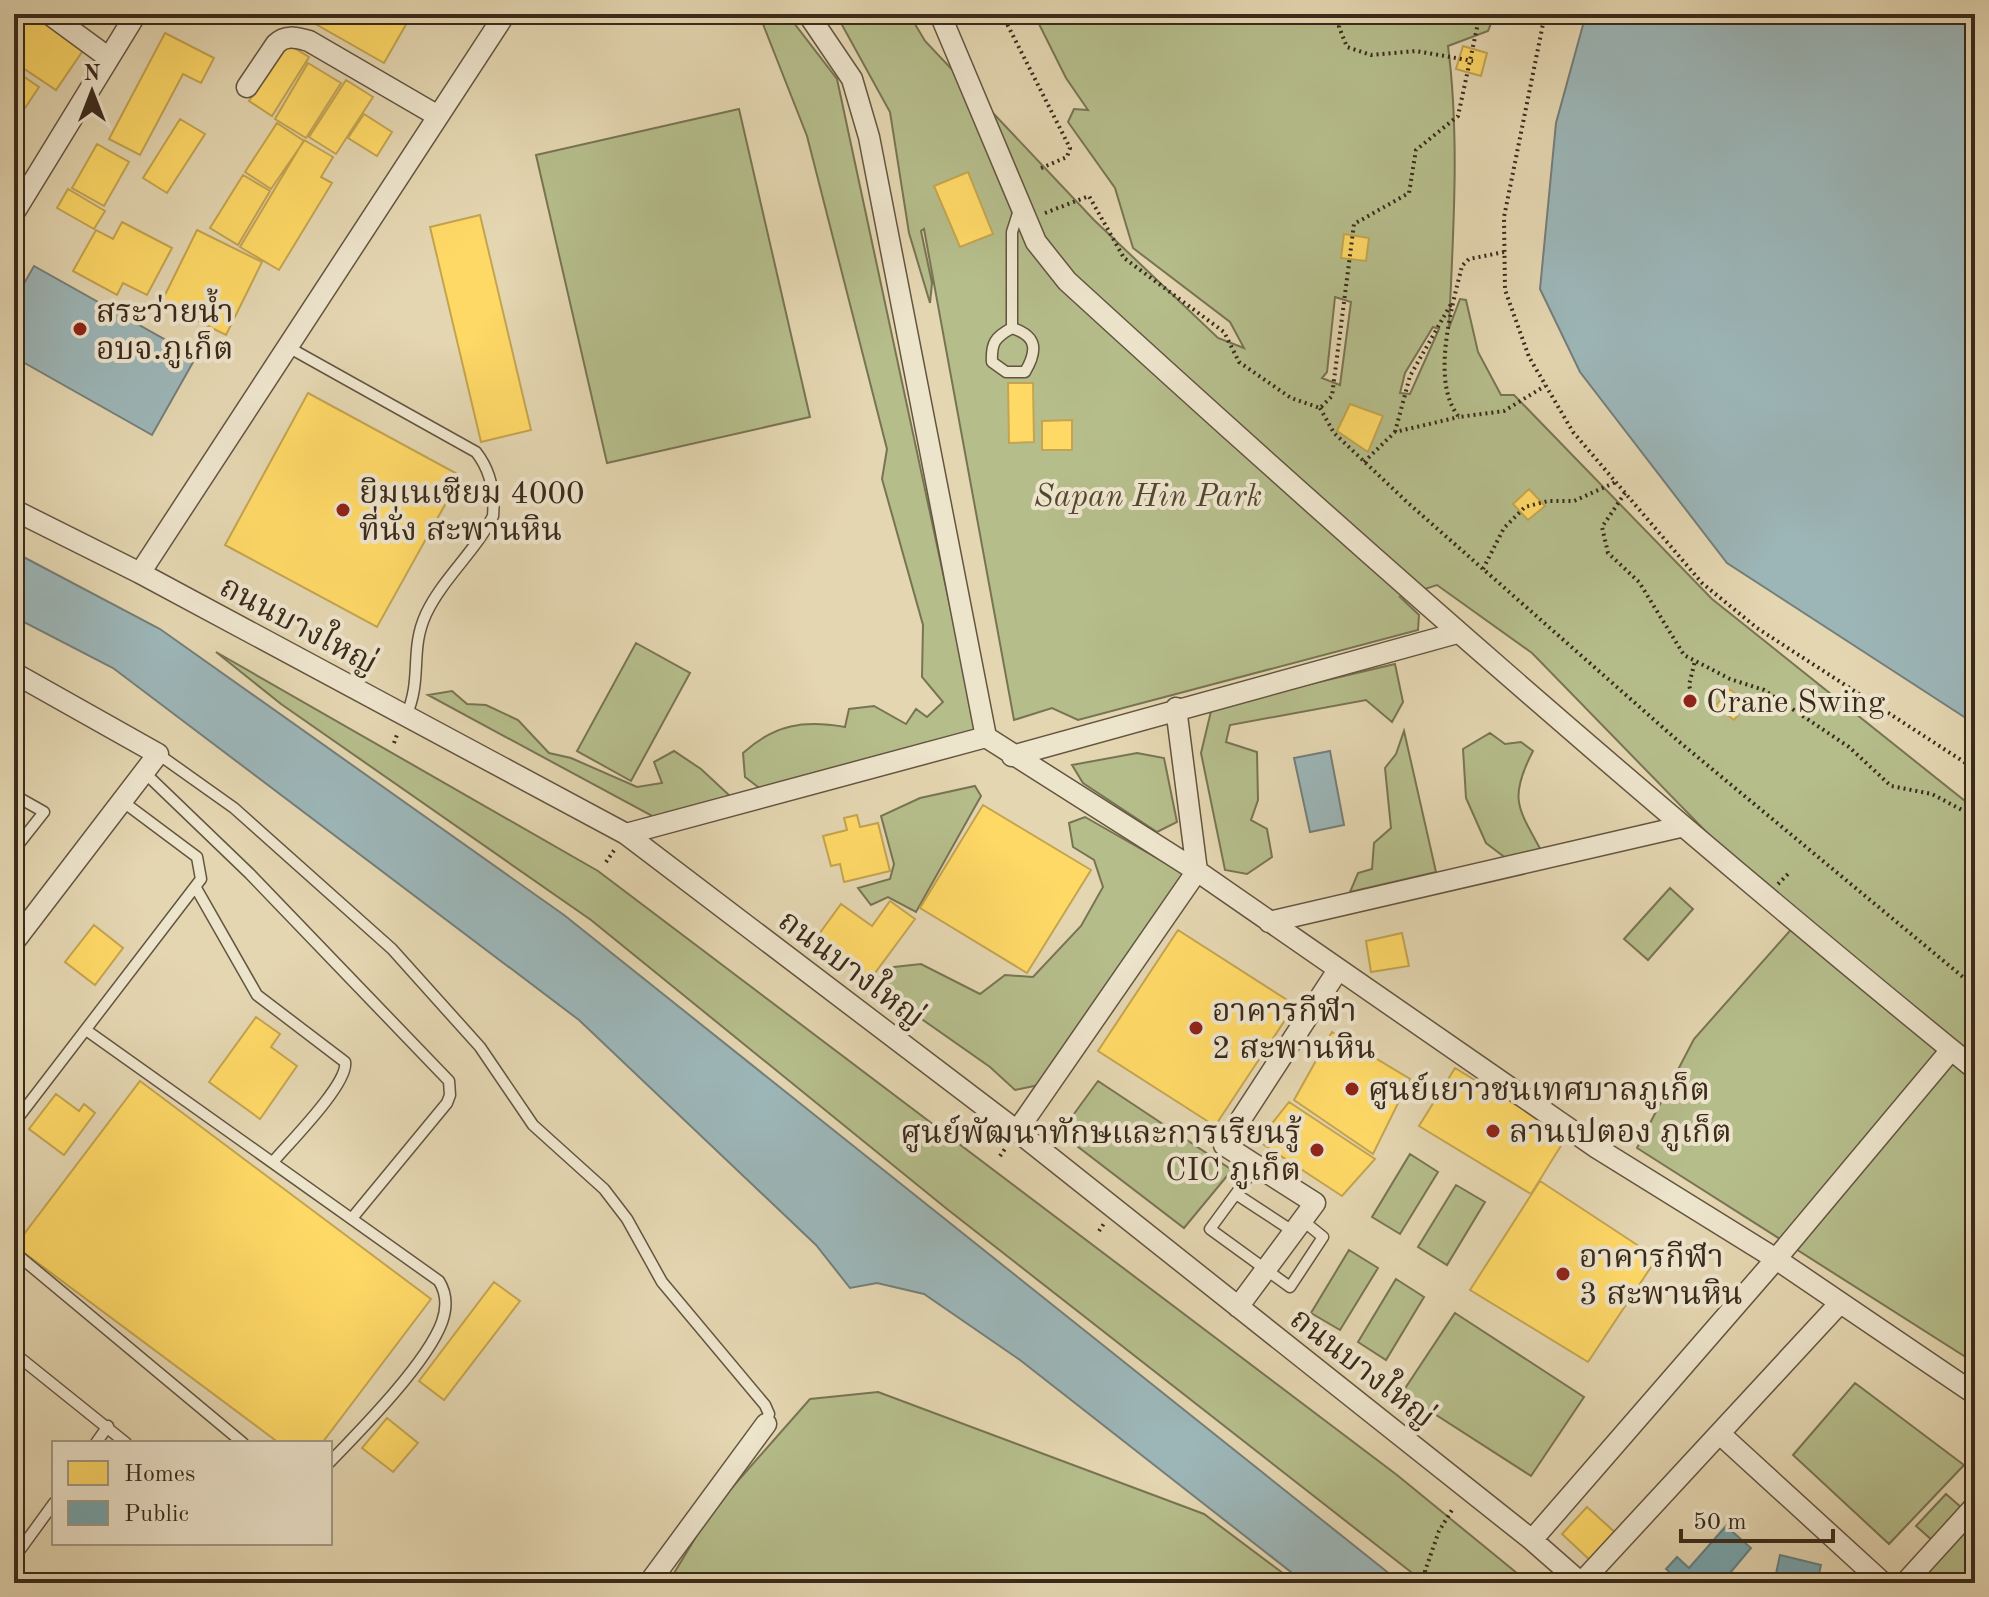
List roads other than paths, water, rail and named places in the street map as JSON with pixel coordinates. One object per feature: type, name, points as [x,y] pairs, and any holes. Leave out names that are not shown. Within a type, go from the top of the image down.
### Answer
[{"type":"street","points":[[49,14],[109,58]]},
{"type":"street","points":[[14,213],[136,14]]},
{"type":"street","points":[[140,573],[505,14]]},
{"type":"street","points":[[808,14],[852,79],[869,137],[986,737],[1197,871],[1597,1148],[1776,1259],[1975,1394]]},
{"type":"street","points":[[940,14],[1036,242],[1067,281],[1457,633],[1680,827],[1975,1069]]},
{"type":"street","points":[[247,87],[276,44],[281,39],[293,38],[309,41],[438,116]]},
{"type":"street","name":"ถนนบางใหญ่","points":[[14,510],[140,573],[626,834],[1017,1131],[1532,1540],[1581,1583]]},
{"type":"street","points":[[1012,756],[1176,708],[1457,633]]},
{"type":"street","points":[[14,673],[158,754],[14,942]]},
{"type":"street","points":[[1017,1131],[1197,871],[1176,708]]},
{"type":"street","points":[[626,834],[986,737]]},
{"type":"street","points":[[1269,922],[1680,827]]},
{"type":"street","points":[[1238,1307],[1315,1203],[1224,1145],[1338,970]]},
{"type":"street","points":[[1532,1540],[1776,1259],[1951,1050]]},
{"type":"street","points":[[1581,1583],[1840,1303]]},
{"type":"street","points":[[649,1583],[766,1424]]},
{"type":"street","points":[[1720,1434],[1883,1583]]},
{"type":"street","points":[[1905,1583],[1975,1506]]},
{"type":"lane","points":[[1012,328],[1012,232],[1021,205]]},
{"type":"lane","points":[[1012,328],[1027,333],[1034,343],[1035,355],[1025,372],[1006,372],[992,362],[991,348],[996,337],[1012,328]]},
{"type":"lane","points":[[288,347],[476,452],[486,464],[493,492],[493,516],[427,612],[415,654],[417,688],[406,716]]},
{"type":"lane","points":[[158,754],[234,808],[392,949],[480,1047],[533,1125],[604,1189],[627,1219],[662,1282],[765,1405],[769,1414],[766,1424]]},
{"type":"lane","points":[[145,773],[250,874],[449,1081],[447,1103],[353,1217]]},
{"type":"lane","points":[[14,795],[44,812],[14,850]]},
{"type":"lane","points":[[14,1123],[196,888],[201,870],[197,857],[122,801]]},
{"type":"lane","points":[[196,888],[257,995],[345,1062],[346,1070],[336,1087],[273,1162]]},
{"type":"lane","points":[[86,1030],[439,1281],[445,1306],[438,1330],[410,1370],[332,1460]]},
{"type":"lane","points":[[1236,1194],[1323,1237],[1290,1287],[1210,1229],[1257,1165]]},
{"type":"lane","points":[[14,1252],[241,1441]]},
{"type":"lane","points":[[14,1353],[124,1441]]},
{"type":"lane","points":[[97,1441],[108,1426]]},
{"type":"lane","points":[[14,1558],[52,1506]]},
{"type":"water","points":[[1586,14],[1975,14],[1975,724],[1727,563],[1580,372],[1540,289],[1556,123]]},
{"type":"water","name":"สระว่ายน้ำ อบจ.ภูเก็ต","points":[[34,266],[196,357],[152,435],[14,357],[14,301]]},
{"type":"water","points":[[14,552],[160,629],[564,915],[1401,1583],[1305,1583],[1020,1360],[924,1294],[877,1283],[850,1288],[816,1245],[579,1020],[113,668],[14,617]]},
{"type":"water","points":[[1330,751],[1344,825],[1310,832],[1294,758]]},
{"type":"place","name":"สระว่ายน้ำ อบจ.ภูเก็ต","points":[[80,329]]},
{"type":"place","name":"ยิมเนเซียม 4000 ที่นั่ง สะพานหิน","points":[[343,510]]},
{"type":"place","name":"Crane Swing","points":[[1690,701]]},
{"type":"place","name":"อาคารกีฬา 2 สะพานหิน","points":[[1196,1028]]},
{"type":"place","name":"ศูนย์เยาวชนเทศบาลภูเก็ต","points":[[1352,1089]]},
{"type":"place","name":"ลานเปตอง ภูเก็ต","points":[[1493,1131]]},
{"type":"place","name":"ศูนย์พัฒนาทักษและการเรียนรู้ CIC ภูเก็ต","points":[[1317,1150]]},
{"type":"place","name":"อาคารกีฬา 3 สะพานหิน","points":[[1563,1274]]},
{"type":"park label","name":"Sapan Hin Park","points":[[1148,495]]}]
